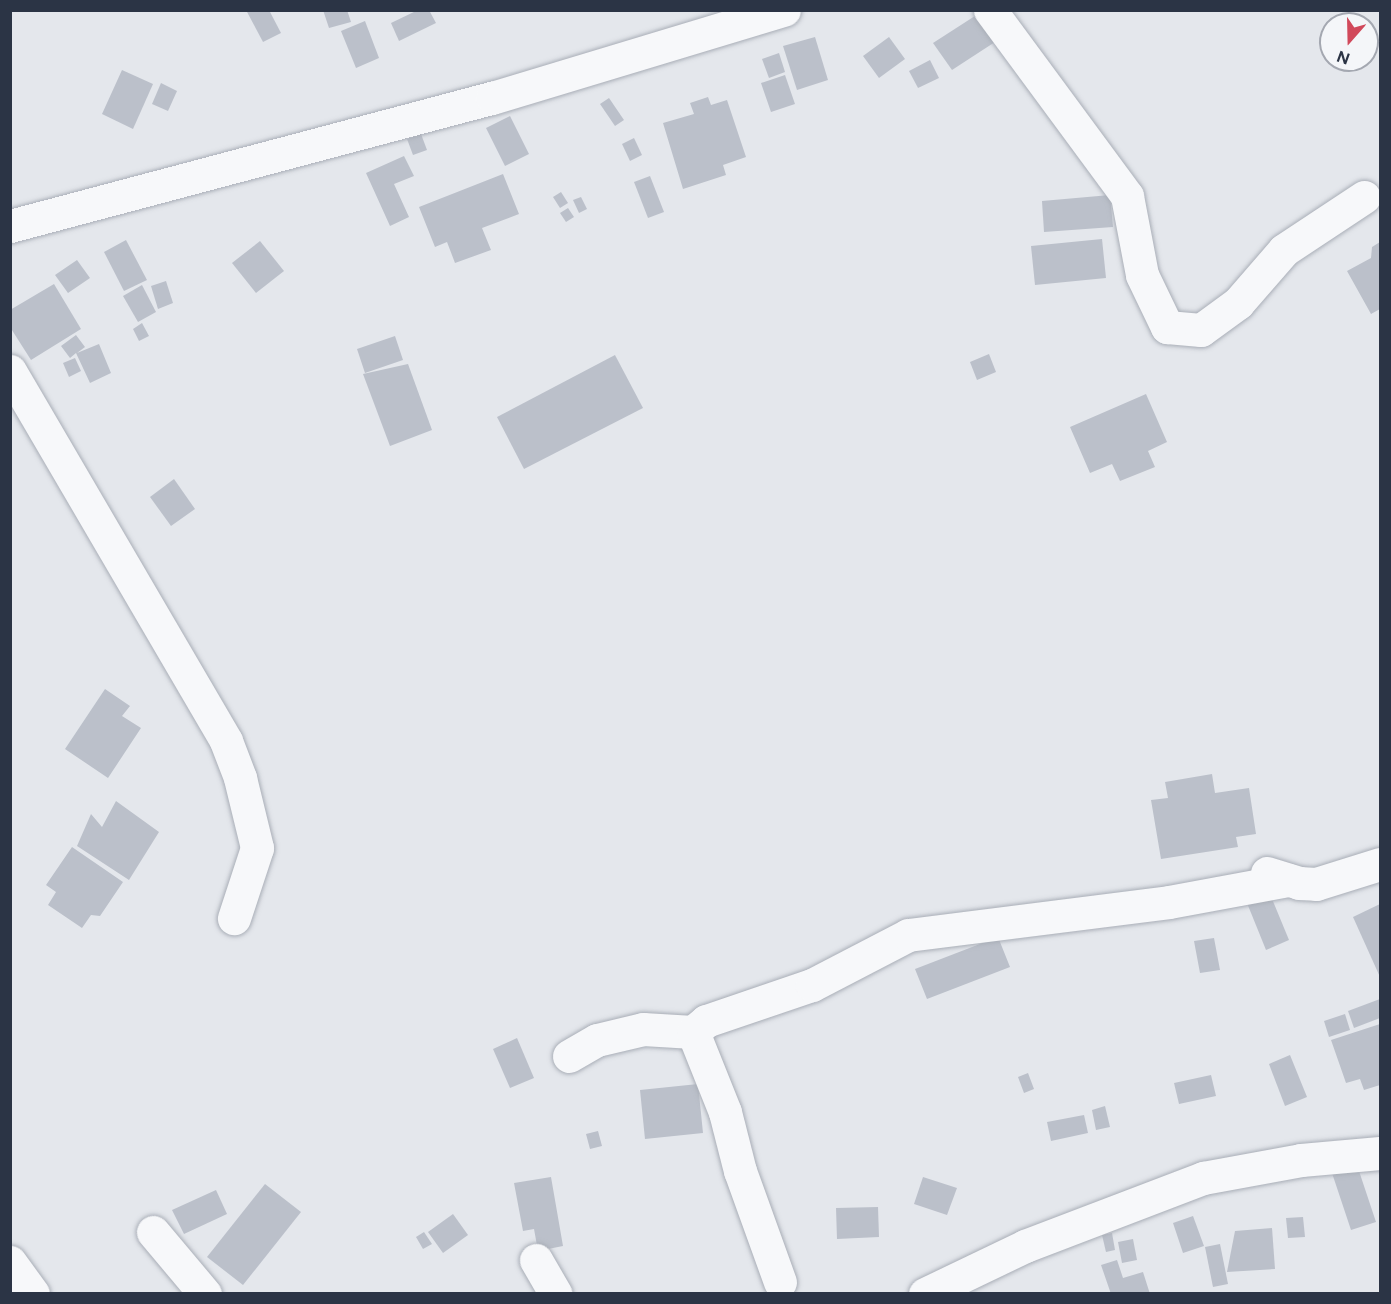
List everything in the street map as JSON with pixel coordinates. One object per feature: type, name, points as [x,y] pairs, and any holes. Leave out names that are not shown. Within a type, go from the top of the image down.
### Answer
[{"type":"street","points":[[990,10],[1127,196],[1142,275],[1167,327],[1201,330],[1238,303],[1284,250],[1364,197]]},
{"type":"street","points":[[10,226],[492,98],[776,12]]},
{"type":"street","points":[[10,371],[226,741],[240,778],[257,848],[234,918]]},
{"type":"street","points":[[1248,866],[1288,880],[1316,884],[1380,864]]},
{"type":"street","points":[[569,1056],[597,1040],[643,1029],[693,1032],[706,1021],[812,985],[908,935],[1169,902],[1288,880]]},
{"type":"street","points":[[693,1032],[725,1113],[740,1171],[780,1282]]},
{"type":"street","points":[[925,1293],[1024,1246],[1203,1178],[1301,1160],[1380,1153]]},
{"type":"street","points":[[153,1232],[205,1293]]},
{"type":"street","points":[[536,1260],[556,1293]]},
{"type":"street","points":[[10,1262],[33,1293]]},
{"type":"building","points":[[246,10],[269,10],[281,33],[263,42]]},
{"type":"building","points":[[323,10],[347,10],[351,22],[329,28]]},
{"type":"building","points":[[418,10],[429,10],[436,23],[399,41],[391,23]]},
{"type":"building","points":[[978,14],[995,42],[952,70],[933,43]]},
{"type":"building","points":[[365,21],[379,58],[356,68],[341,31]]},
{"type":"building","points":[[815,37],[828,80],[797,90],[783,46]]},
{"type":"building","points":[[889,37],[905,59],[879,78],[863,56]]},
{"type":"building","points":[[779,53],[785,72],[769,78],[762,59]]},
{"type":"building","points":[[930,60],[939,78],[918,88],[909,71]]},
{"type":"building","points":[[122,70],[153,84],[133,129],[102,114]]},
{"type":"building","points":[[785,75],[795,104],[771,112],[761,83]]},
{"type":"building","points":[[161,83],[177,91],[168,111],[152,104]]},
{"type":"building","points":[[708,97],[711,105],[727,100],[746,157],[723,165],[726,175],[683,189],[663,123],[694,114],[690,103]]},
{"type":"building","points":[[609,98],[624,120],[615,126],[600,104]]},
{"type":"building","points":[[510,116],[529,154],[505,166],[486,128]]},
{"type":"building","points":[[421,134],[427,150],[413,155],[407,139]]},
{"type":"building","points":[[634,138],[642,155],[630,161],[622,144]]},
{"type":"building","points":[[404,156],[414,176],[394,184],[409,217],[390,226],[366,173]]},
{"type":"building","points":[[503,174],[519,214],[482,228],[491,250],[455,263],[447,242],[435,247],[419,207]]},
{"type":"building","points":[[650,176],[664,212],[648,218],[634,182]]},
{"type":"building","points":[[561,192],[568,203],[560,208],[553,197]]},
{"type":"building","points":[[1110,195],[1113,227],[1044,232],[1042,201]]},
{"type":"building","points":[[581,197],[587,209],[579,213],[573,200]]},
{"type":"building","points":[[568,208],[574,217],[566,222],[560,213]]},
{"type":"building","points":[[1102,239],[1106,278],[1035,285],[1031,246]]},
{"type":"building","points":[[126,240],[147,280],[124,291],[104,252]]},
{"type":"building","points":[[260,241],[284,271],[256,293],[232,263]]},
{"type":"building","points":[[1380,242],[1380,309],[1371,314],[1347,271],[1371,258],[1372,247]]},
{"type":"building","points":[[77,260],[90,278],[68,293],[55,275]]},
{"type":"building","points":[[166,281],[173,303],[158,309],[151,286]]},
{"type":"building","points":[[54,284],[81,329],[31,360],[10,327],[10,310]]},
{"type":"building","points":[[142,285],[156,312],[138,322],[123,296]]},
{"type":"building","points":[[142,323],[149,336],[139,341],[133,329]]},
{"type":"building","points":[[76,335],[85,347],[77,353],[99,344],[111,373],[90,383],[76,353],[70,358],[61,346]]},
{"type":"building","points":[[395,336],[403,360],[365,373],[357,349]]},
{"type":"building","points":[[989,354],[996,372],[977,380],[970,362]]},
{"type":"building","points":[[615,355],[643,408],[524,469],[497,417]]},
{"type":"building","points":[[75,358],[81,371],[69,377],[63,363]]},
{"type":"building","points":[[408,364],[432,430],[390,446],[363,374]]},
{"type":"building","points":[[1146,394],[1167,442],[1148,451],[1155,467],[1120,481],[1112,464],[1090,473],[1070,427]]},
{"type":"building","points":[[174,479],[195,509],[171,526],[150,497]]},
{"type":"building","points":[[105,689],[130,706],[122,716],[141,728],[108,778],[65,749]]},
{"type":"building","points":[[1212,774],[1215,793],[1249,788],[1256,834],[1236,837],[1238,847],[1161,859],[1151,800],[1168,798],[1165,782]]},
{"type":"building","points":[[116,801],[159,832],[129,880],[77,846],[91,814],[102,827]]},
{"type":"building","points":[[72,847],[123,882],[100,916],[91,915],[82,928],[48,905],[56,892],[46,885]]},
{"type":"building","points":[[1270,894],[1289,940],[1266,950],[1247,903]]},
{"type":"building","points":[[1380,904],[1380,977],[1353,917]]},
{"type":"building","points":[[998,937],[1010,967],[927,999],[915,969]]},
{"type":"building","points":[[1214,938],[1220,970],[1200,973],[1194,941]]},
{"type":"building","points":[[1380,999],[1380,1018],[1354,1028],[1348,1011]]},
{"type":"building","points":[[1345,1014],[1350,1030],[1329,1037],[1324,1021]]},
{"type":"building","points":[[1380,1024],[1380,1085],[1364,1090],[1360,1079],[1346,1083],[1331,1040]]},
{"type":"building","points":[[517,1038],[534,1078],[510,1088],[493,1049]]},
{"type":"building","points":[[1290,1055],[1307,1097],[1285,1106],[1269,1064]]},
{"type":"building","points":[[1028,1073],[1034,1089],[1024,1093],[1018,1077]]},
{"type":"building","points":[[1211,1075],[1216,1096],[1179,1104],[1174,1083]]},
{"type":"building","points":[[698,1084],[703,1133],[645,1139],[640,1090]]},
{"type":"building","points":[[1105,1106],[1110,1127],[1096,1130],[1092,1110]]},
{"type":"building","points":[[1084,1115],[1088,1133],[1051,1141],[1047,1122]]},
{"type":"building","points":[[598,1131],[602,1146],[590,1149],[586,1134]]},
{"type":"building","points":[[1357,1165],[1376,1222],[1351,1230],[1332,1173]]},
{"type":"building","points":[[551,1177],[563,1246],[538,1251],[534,1229],[523,1231],[514,1183]]},
{"type":"building","points":[[923,1177],[957,1188],[947,1215],[914,1204]]},
{"type":"building","points":[[265,1184],[301,1212],[243,1285],[207,1257]]},
{"type":"building","points":[[216,1190],[227,1214],[184,1234],[172,1210]]},
{"type":"building","points":[[878,1207],[879,1237],[837,1239],[836,1208]]},
{"type":"building","points":[[453,1214],[468,1235],[443,1253],[428,1232]]},
{"type":"building","points":[[1193,1216],[1204,1246],[1183,1253],[1173,1223]]},
{"type":"building","points":[[1303,1217],[1305,1237],[1288,1238],[1286,1218]]},
{"type":"building","points":[[1272,1228],[1275,1269],[1227,1272],[1235,1231]]},
{"type":"building","points":[[424,1232],[432,1244],[423,1249],[416,1237]]},
{"type":"building","points":[[1112,1233],[1115,1250],[1106,1252],[1102,1235]]},
{"type":"building","points":[[1133,1239],[1137,1260],[1122,1263],[1118,1242]]},
{"type":"building","points":[[1220,1244],[1228,1284],[1213,1287],[1205,1247]]},
{"type":"building","points":[[1117,1260],[1123,1278],[1143,1272],[1150,1294],[1111,1294],[1101,1265]]}]
